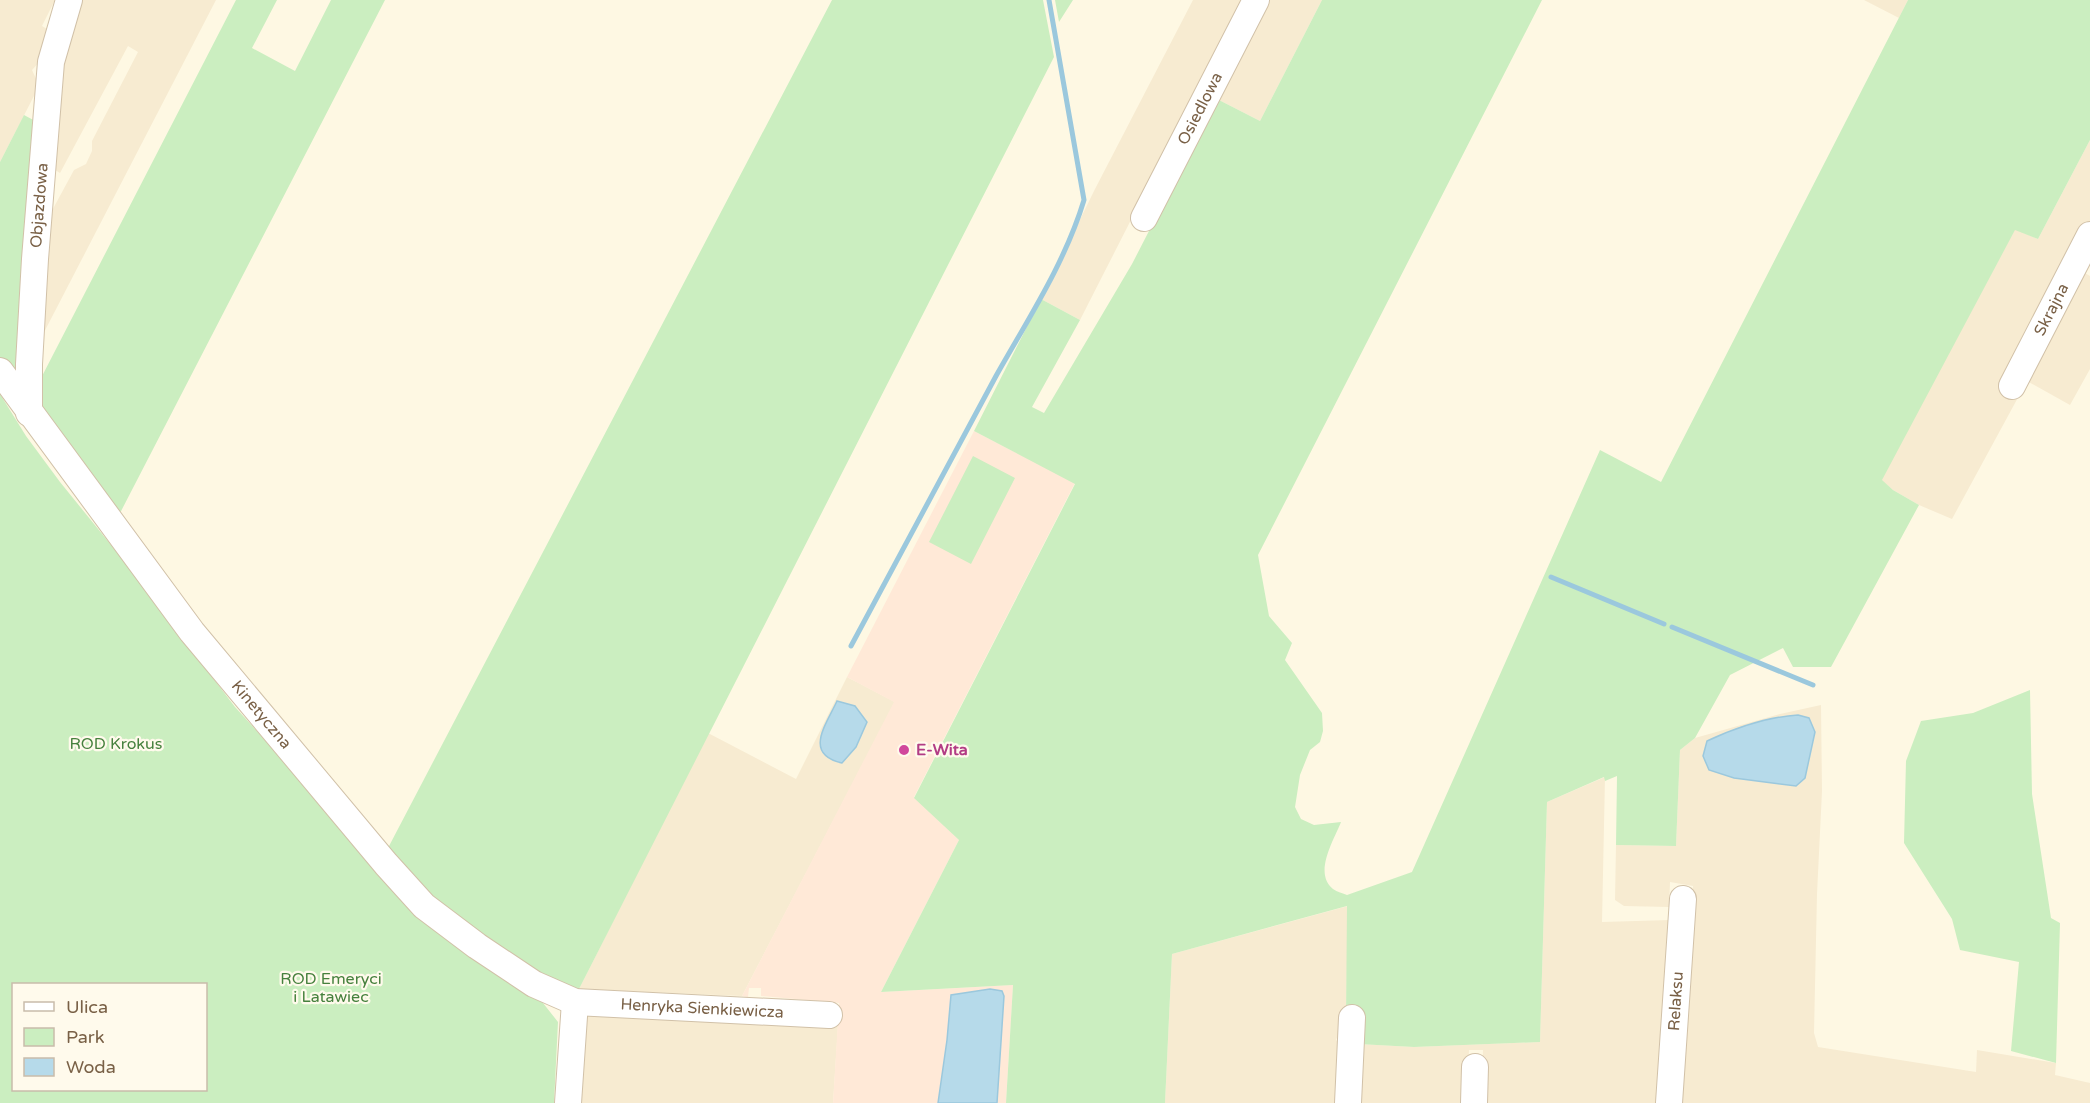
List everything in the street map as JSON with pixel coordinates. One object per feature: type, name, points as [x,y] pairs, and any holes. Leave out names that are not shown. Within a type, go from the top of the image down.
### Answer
[{"type":"street","name":"Objazdowa","points":[[29,413],[29,364],[51,62],[69,0]]},
{"type":"street","name":"Osiedlowa","points":[[1144,218],[1256,0]]},
{"type":"street","name":"Skrajna","points":[[2012,386],[2090,235]]},
{"type":"street","name":"Kinetyczna","points":[[0,371],[192,632],[386,864],[424,906],[477,946],[534,984],[574,1002]]},
{"type":"street","name":"Relaksu","points":[[1669,1103],[1683,899]]},
{"type":"street","name":"Henryka Sienkiewicza","points":[[574,1002],[829,1014]]},
{"type":"street","points":[[568,1103],[574,1002]]},
{"type":"street","points":[[1348,1103],[1352,1018]]},
{"type":"street","points":[[1473,1103],[1475,1067]]},
{"type":"shaded area","points":[[0,0],[55,0],[42,26],[47,29],[43,58],[32,70],[37,81],[36,92],[0,162]]},
{"type":"shaded area","points":[[77,0],[216,0],[39,342],[48,218],[74,170],[86,164],[92,151],[92,141],[138,52],[128,46],[60,173],[52,168],[59,68]]},
{"type":"shaded area","points":[[1193,0],[1243,0],[1080,320],[1041,299]]},
{"type":"shaded area","points":[[1268,0],[1322,0],[1260,121],[1217,99]]},
{"type":"shaded area","points":[[1864,0],[1908,0],[1899,18]]},
{"type":"shaded area","points":[[2090,140],[2090,264],[2085,273],[2090,276],[2090,369],[2070,405],[2027,381],[1952,519],[1919,505],[1881,480],[2015,229],[2038,239]]},
{"type":"shaded area","name":"E-Wita","points":[[974,431],[1075,483],[914,797],[959,840],[881,992],[1013,985],[1006,1103],[833,1103],[839,1003],[761,996],[761,988],[749,988],[748,997],[742,996],[894,702],[847,677]]},
{"type":"shaded area","points":[[847,677],[895,702],[742,996],[579,989],[708,733],[796,779]]},
{"type":"shaded area","points":[[1821,705],[1822,791],[1814,1033],[1818,1047],[1976,1072],[1977,1050],[2056,1063],[2055,1075],[2090,1083],[2090,1103],[1681,1103],[1681,1043],[1693,886],[1670,882],[1669,907],[1624,906],[1615,900],[1616,845],[1676,846],[1680,750],[1695,738]]},
{"type":"shaded area","points":[[1605,777],[1602,922],[1670,920],[1662,1103],[1481,1103],[1483,1050],[1469,1050],[1466,1103],[1354,1103],[1358,1044],[1414,1047],[1540,1042],[1547,802]]},
{"type":"shaded area","points":[[1348,906],[1346,1016],[1336,1040],[1343,1047],[1341,1103],[1165,1103],[1172,954]]},
{"type":"shaded area","points":[[584,1010],[838,1026],[833,1103],[579,1103]]},
{"type":"green space","points":[[236,0],[277,0],[252,48],[295,71],[331,0],[385,0],[118,517],[47,422],[40,397],[39,382]]},
{"type":"green space","points":[[832,0],[1043,0],[1054,57],[579,989],[562,986],[495,943],[433,897],[388,848]]},
{"type":"green space","points":[[1055,0],[1073,0],[1059,22]]},
{"type":"green space","points":[[1322,0],[1542,0],[1258,555],[1269,616],[1292,643],[1285,660],[1322,713],[1323,731],[1320,742],[1310,750],[1300,775],[1295,807],[1301,819],[1314,825],[1341,822],[1327,856],[1325,874],[1327,882],[1333,889],[1347,895],[1412,872],[1600,450],[1661,482],[1908,0],[2090,0],[2090,140],[2038,239],[2015,230],[1882,480],[1893,490],[1919,505],[1831,667],[1793,667],[1783,648],[1730,675],[1695,738],[1680,750],[1676,846],[1616,845],[1617,776],[1605,781],[1604,777],[1547,802],[1540,1042],[1414,1047],[1358,1044],[1346,1016],[1347,906],[1172,954],[1165,1103],[1006,1103],[1013,985],[881,992],[959,840],[914,798],[1075,484],[974,431],[1041,299],[1080,320],[1032,407],[1044,413],[1132,264],[1217,99],[1260,121]]},
{"type":"green space","points":[[24,115],[37,122],[20,366],[15,370],[9,369],[0,358],[0,162]]},
{"type":"green space","points":[[0,394],[26,436],[60,482],[124,561],[235,707],[326,807],[373,867],[425,923],[543,1003],[558,1022],[554,1103],[0,1103]]},
{"type":"green space","points":[[973,456],[1015,478],[971,564],[929,542]]},
{"type":"green space","points":[[2030,690],[2032,794],[2051,918],[2060,923],[2056,1063],[2011,1051],[2019,962],[1960,950],[1952,919],[1904,843],[1906,761],[1921,721],[1973,713]]},
{"type":"water","points":[[837,701],[855,706],[867,722],[856,747],[842,763],[830,759],[823,753],[820,746],[823,729]]},
{"type":"water","points":[[1798,715],[1809,718],[1815,732],[1805,778],[1796,786],[1734,778],[1709,770],[1703,756],[1707,741],[1751,724]]},
{"type":"water","points":[[990,989],[1002,991],[1004,996],[997,1103],[938,1103],[951,995]]},
{"type":"waterway","points":[[851,646],[996,376],[1045,290],[1067,246],[1084,200],[1049,0]]},
{"type":"waterway","points":[[1551,577],[1664,624]]},
{"type":"waterway","points":[[1672,627],[1813,685]]},
{"type":"place","name":"E-Wita","points":[[904,750]]},
{"type":"park label","name":"ROD Krokus","points":[[116,744]]},
{"type":"park label","name":"ROD Emeryci i Latawiec","points":[[331,988]]}]
